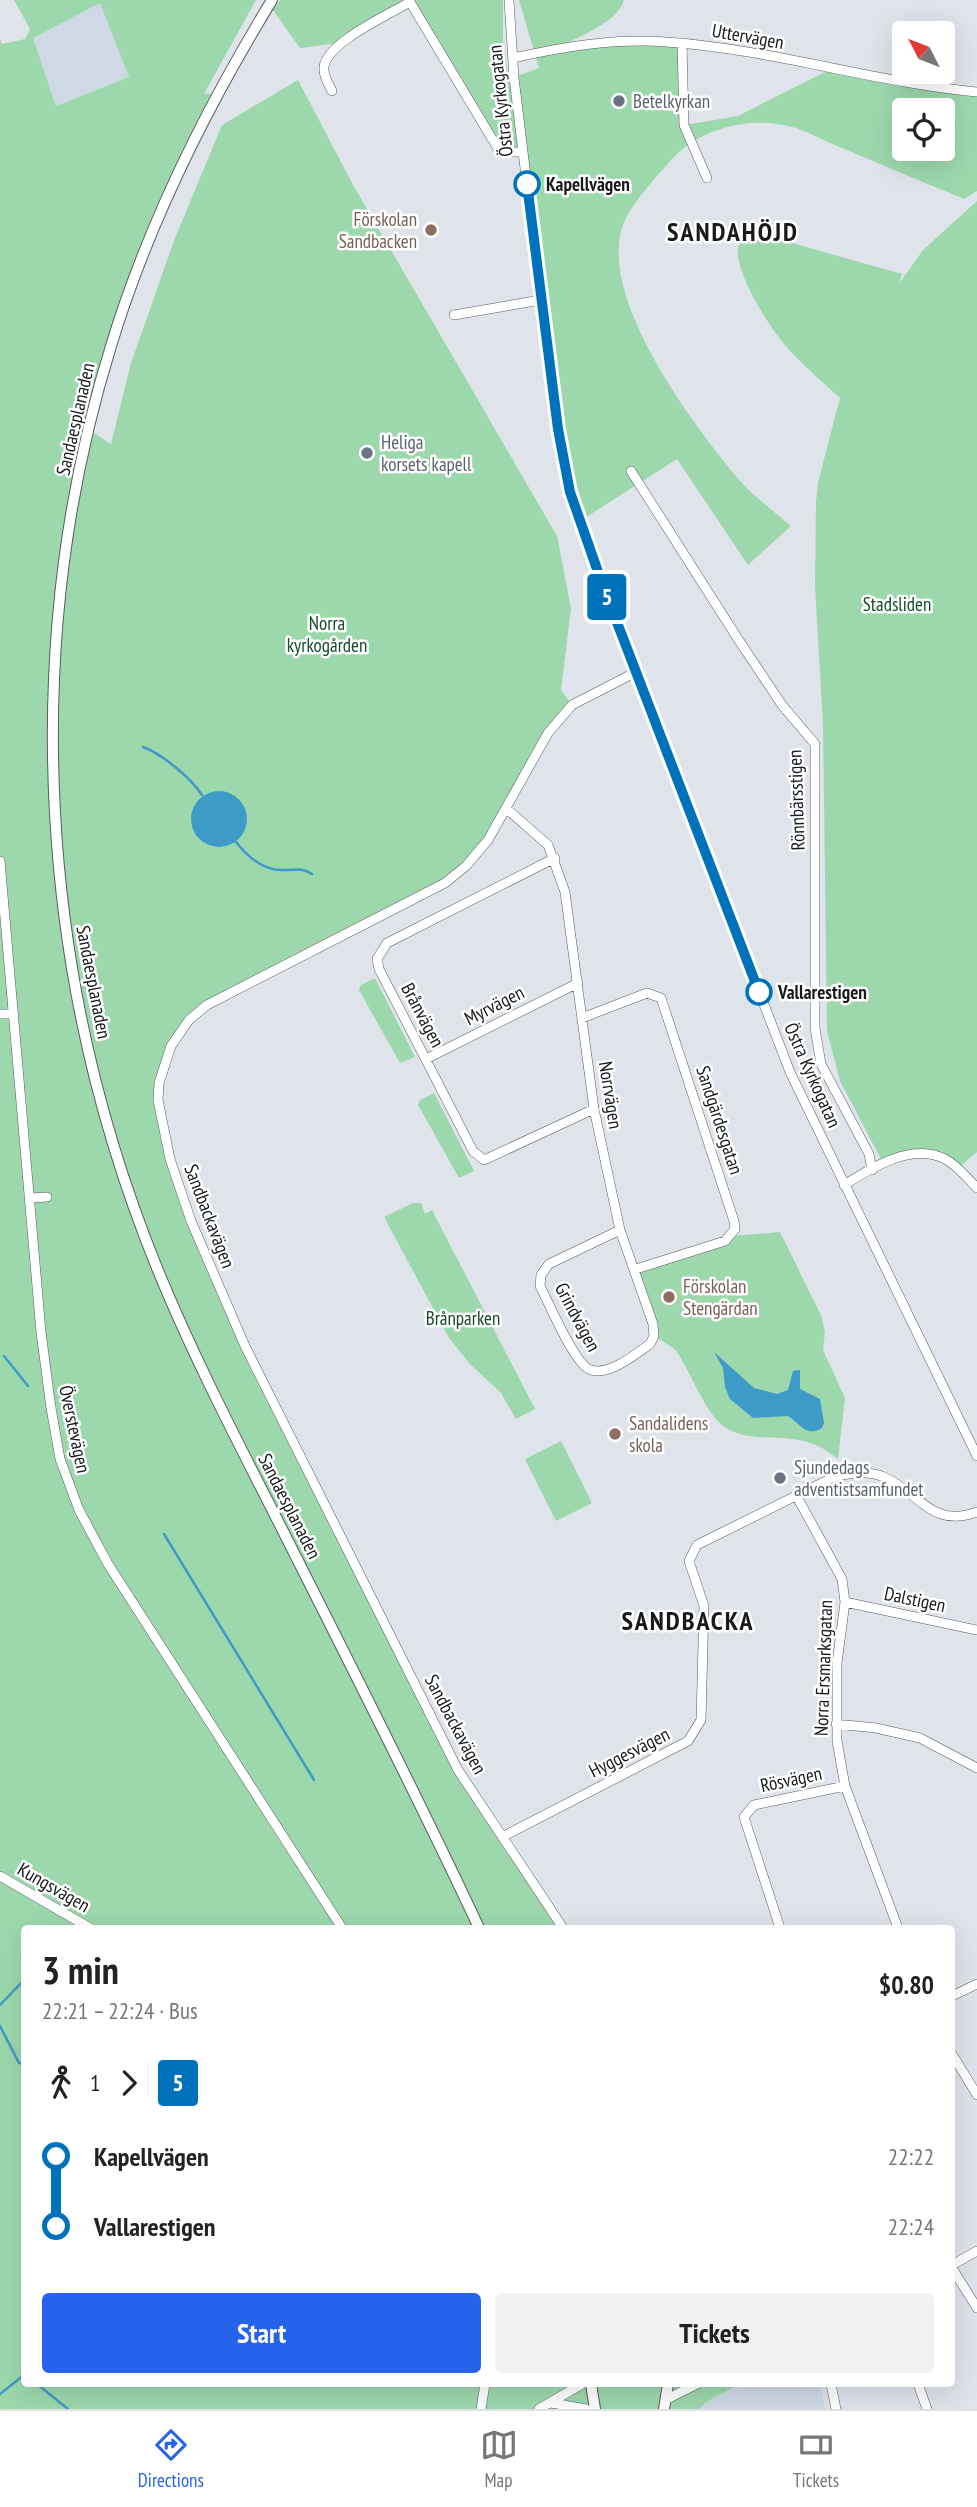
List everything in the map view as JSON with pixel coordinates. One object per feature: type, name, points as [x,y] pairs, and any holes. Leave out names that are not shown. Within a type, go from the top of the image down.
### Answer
[{"type":"main road","name":"Sandaesplanaden","points":[[272,0],[238,56],[184,159],[111,343],[88,429],[73,509],[57,647],[53,788],[58,877],[72,975],[94,1073],[127,1188],[158,1269],[251,1467],[479,1925]]},
{"type":"main road","points":[[591,2387],[595,2409]]},
{"type":"street","name":"Östra Kyrkogatan","points":[[509,0],[523,152],[541,300],[570,492],[781,1050],[977,1456]]},
{"type":"street","points":[[331,91],[323,69],[328,55],[340,43],[410,2],[500,152],[523,152]]},
{"type":"street","name":"Uttervägen","points":[[513,58],[592,43],[682,43],[751,52],[931,88],[977,92]]},
{"type":"street","points":[[682,43],[684,125],[707,178]]},
{"type":"street","points":[[454,315],[541,300]]},
{"type":"street","name":"Rönnbärsstigen","points":[[631,471],[782,705],[815,744],[815,1028],[821,1064],[869,1154],[872,1170]]},
{"type":"street","name":"Sandbackavägen","points":[[561,1925],[458,1770],[245,1346],[191,1221],[170,1159],[158,1100],[163,1066],[189,1020],[207,1005],[445,883],[466,866],[508,810],[548,733],[572,705],[636,672]]},
{"type":"street","name":"Norrvägen","points":[[508,810],[540,835],[555,858],[565,892],[594,1109],[620,1230],[636,1269],[654,1336],[650,1344],[634,1356],[601,1371]]},
{"type":"street","name":"Brånvägen","points":[[555,858],[387,943],[381,950],[379,969],[473,1151],[484,1160],[594,1109]]},
{"type":"street","name":"Överstevägen","points":[[0,861],[51,1408],[60,1459],[79,1510],[115,1576],[340,1925]]},
{"type":"street","name":"Myrvägen","points":[[426,1059],[578,983]]},
{"type":"street","name":"Sandgärdesgatan","points":[[582,1018],[647,993],[660,998],[734,1222],[735,1229],[725,1241],[636,1269]]},
{"type":"street","points":[[0,1014],[14,1014]]},
{"type":"street","points":[[844,1185],[910,1154],[922,1153],[945,1159],[977,1188]]},
{"type":"street","points":[[31,1198],[47,1198]]},
{"type":"street","name":"Grindvägen","points":[[601,1371],[592,1370],[579,1361],[540,1286],[541,1275],[549,1264],[620,1230]]},
{"type":"street","name":"Hyggesvägen","points":[[502,1837],[688,1741],[696,1733],[701,1720],[704,1606],[689,1561],[697,1545],[834,1477],[861,1473],[882,1476],[938,1514],[962,1517],[977,1512]]},
{"type":"street","name":"Norra Ersmarksgatan","points":[[796,1495],[842,1579],[845,1602],[837,1663],[836,1724],[845,1786],[897,1925]]},
{"type":"street","name":"Dalstigen","points":[[845,1602],[977,1630]]},
{"type":"street","points":[[836,1724],[920,1738],[977,1768]]},
{"type":"street","name":"Rösvägen","points":[[779,1925],[744,1817],[754,1805],[845,1786]]},
{"type":"street","name":"Kungsvägen","points":[[0,1876],[85,1925]]},
{"type":"street","points":[[955,1995],[977,1984]]},
{"type":"street","points":[[955,2059],[977,2095]]},
{"type":"street","points":[[955,2265],[977,2251]]},
{"type":"street","points":[[955,2272],[977,2308]]},
{"type":"street","points":[[481,2409],[485,2387]]},
{"type":"street","points":[[539,2409],[577,2387]]},
{"type":"street","points":[[666,2404],[692,2387]]},
{"type":"street","points":[[832,2387],[836,2409]]},
{"type":"street","points":[[919,2387],[928,2409]]},
{"type":"street","points":[[551,2403],[586,2409]]},
{"type":"shaded area","points":[[100,2],[129,77],[56,106],[33,38]]},
{"type":"shaded area","points":[[739,2387],[821,2387],[825,2409],[699,2409],[706,2401]]},
{"type":"green space","name":"Norra kyrkogården","points":[[14,0],[256,0],[204,94],[218,93],[141,264],[88,429],[111,444],[131,363],[175,238],[222,125],[298,80],[352,183],[557,536],[571,608],[561,690],[572,705],[548,733],[488,840],[445,883],[207,1005],[189,1020],[164,1066],[161,1119],[201,1247],[440,1736],[556,1925],[21,1925],[21,2387],[734,2387],[699,2409],[0,2409],[0,39],[2,44],[25,39],[30,29]],"holes":[[[100,3],[129,77],[56,106],[33,38]]]},
{"type":"green space","points":[[280,0],[503,0],[503,44],[509,79],[539,68],[519,0],[624,0],[606,22],[561,46],[682,43],[685,125],[738,116],[831,69],[892,79],[892,84],[926,84],[977,92],[977,191],[964,199],[802,130],[772,123],[756,123],[740,124],[710,133],[682,149],[631,210],[622,228],[619,258],[625,291],[638,327],[678,399],[701,432],[748,490],[791,526],[748,565],[677,459],[580,521],[570,492],[523,152],[500,152],[410,2],[340,43],[300,48],[273,10]]},
{"type":"green space","name":"Stadsliden","points":[[977,201],[977,1152],[958,1168],[922,1153],[883,1163],[840,1081],[827,1031],[823,725],[815,586],[816,502],[818,482],[840,398],[798,359],[776,333],[749,289],[738,249],[742,240],[750,233],[760,234],[902,274],[899,284],[923,250]]},
{"type":"green space","points":[[375,978],[415,1057],[400,1063],[359,990],[361,985]]},
{"type":"green space","points":[[434,1093],[474,1171],[459,1178],[418,1105],[420,1100]]},
{"type":"green space","name":"Brånparken","points":[[413,1203],[421,1203],[425,1214],[432,1210],[535,1409],[516,1419],[501,1393],[470,1364],[449,1338],[384,1217]]},
{"type":"green space","points":[[780,1232],[821,1315],[825,1332],[823,1350],[845,1398],[838,1459],[823,1448],[808,1442],[739,1434],[718,1422],[676,1351],[654,1336],[636,1269],[732,1236]]},
{"type":"green space","points":[[561,1441],[592,1503],[556,1521],[525,1459]]},
{"type":"water","points":[[213,791],[225,791],[235,795],[243,803],[247,819],[243,835],[235,843],[225,847],[213,847],[203,843],[195,835],[191,825],[191,813],[195,803],[203,795]]},
{"type":"water","points":[[714,1352],[754,1388],[777,1394],[788,1390],[793,1371],[800,1370],[800,1389],[820,1399],[824,1423],[822,1428],[816,1431],[807,1430],[788,1416],[753,1418],[730,1399],[725,1387],[723,1368]]},
{"type":"waterway","points":[[143,747],[176,767],[202,795]]},
{"type":"waterway","points":[[236,842],[251,857],[270,868],[302,870],[312,874]]},
{"type":"waterway","points":[[4,1356],[28,1386]]},
{"type":"waterway","points":[[164,1534],[314,1780]]},
{"type":"waterway","points":[[0,2005],[21,1983]]},
{"type":"waterway","points":[[0,2026],[21,2063]]},
{"type":"waterway","points":[[0,2394],[21,2377]]},
{"type":"waterway","points":[[41,2387],[68,2409]]},
{"type":"bus line","name":"5","points":[[527,184],[558,429],[570,492],[603,586],[759,992]]},
{"type":"place","name":"Betelkyrkan","points":[[619,101]]},
{"type":"place","name":"Kapellvägen","points":[[527,184]]},
{"type":"place","name":"Förskolan Sandbacken","points":[[431,230]]},
{"type":"place","name":"Heliga korsets kapell","points":[[367,453]]},
{"type":"place","name":"Vallarestigen","points":[[759,992]]},
{"type":"place","name":"Förskolan Stengärdan","points":[[669,1297]]},
{"type":"place","name":"Sandalidens skola","points":[[615,1434]]},
{"type":"place","name":"Sjundedags adventistsamfundet","points":[[780,1478]]},
{"type":"district","name":"SANDAHÖJD","points":[[733,232]]},
{"type":"district","name":"SANDBACKA","points":[[688,1621]]}]
